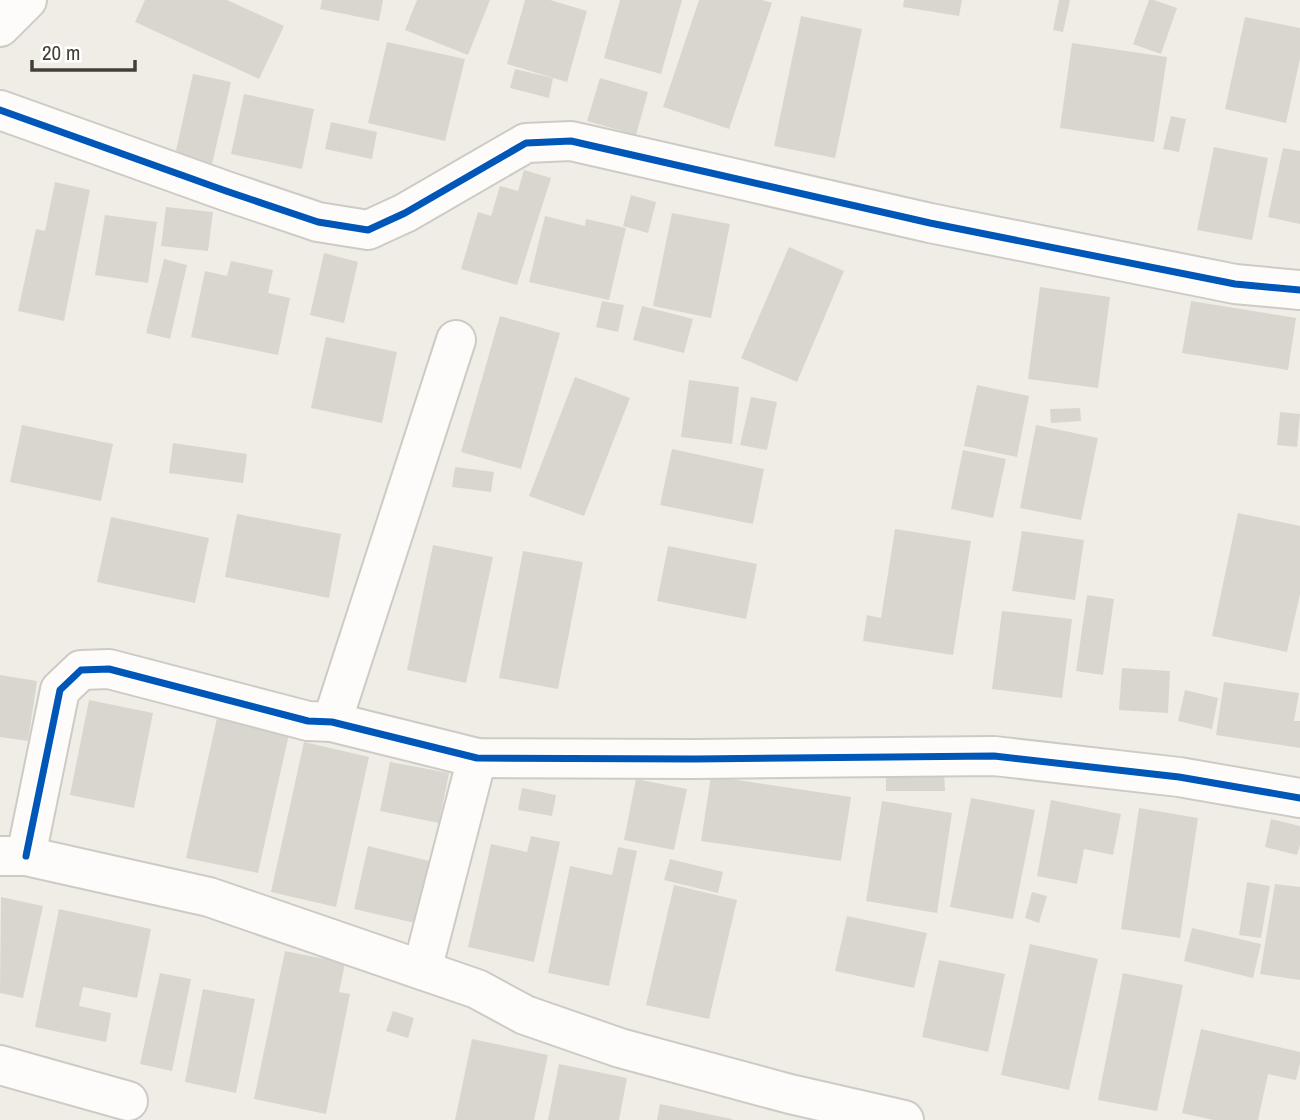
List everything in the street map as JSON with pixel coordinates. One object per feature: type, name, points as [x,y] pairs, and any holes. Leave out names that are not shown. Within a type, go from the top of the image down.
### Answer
[{"type":"street","points":[[0,27],[27,0]]},
{"type":"street","points":[[0,110],[318,222],[368,230],[405,213],[526,143],[571,141],[930,223],[1235,284],[1300,290]]},
{"type":"street","points":[[332,722],[456,340]]},
{"type":"street","points":[[904,1120],[790,1094],[620,1048],[525,1016],[477,989],[209,897],[13,856],[60,690],[81,670],[109,669],[308,721],[332,722],[477,758],[994,756],[1179,777],[1300,798]]},
{"type":"street","points":[[422,970],[477,758]]},
{"type":"street","points":[[0,1065],[128,1101]]},
{"type":"building","points":[[145,0],[227,0],[284,26],[259,79],[135,22]]},
{"type":"building","points":[[322,0],[383,0],[379,21],[320,9]]},
{"type":"building","points":[[417,0],[490,0],[468,55],[405,30]]},
{"type":"building","points":[[525,0],[550,0],[587,11],[567,82],[507,64]]},
{"type":"building","points":[[620,0],[682,0],[661,74],[604,58]]},
{"type":"building","points":[[699,0],[762,0],[772,3],[729,129],[663,107]]},
{"type":"building","points":[[904,0],[962,0],[959,16],[903,7]]},
{"type":"building","points":[[1059,0],[1070,0],[1063,32],[1053,30]]},
{"type":"building","points":[[1149,0],[1177,8],[1161,54],[1133,44]]},
{"type":"building","points":[[801,16],[862,29],[835,158],[774,146]]},
{"type":"building","points":[[1245,17],[1300,28],[1300,59],[1286,123],[1225,109]]},
{"type":"building","points":[[387,42],[465,59],[445,141],[368,123]]},
{"type":"building","points":[[1072,43],[1167,57],[1154,142],[1060,128]]},
{"type":"building","points":[[515,69],[553,78],[549,98],[510,88]]},
{"type":"building","points":[[193,74],[231,82],[212,164],[175,155]]},
{"type":"building","points":[[600,78],[648,92],[636,135],[587,121]]},
{"type":"building","points":[[244,94],[314,109],[302,169],[231,154]]},
{"type":"building","points":[[1171,116],[1186,119],[1179,152],[1163,149]]},
{"type":"building","points":[[331,122],[377,132],[372,159],[325,149]]},
{"type":"building","points":[[1214,147],[1268,158],[1252,240],[1197,230]]},
{"type":"building","points":[[1283,148],[1300,151],[1300,224],[1268,217]]},
{"type":"building","points":[[524,170],[551,178],[517,285],[461,269],[478,212],[491,216],[500,186],[518,191]]},
{"type":"building","points":[[55,182],[90,190],[64,321],[18,311],[36,229],[45,231]]},
{"type":"building","points":[[631,195],[656,202],[648,233],[623,226]]},
{"type":"building","points":[[166,207],[213,212],[208,251],[161,246]]},
{"type":"building","points":[[672,213],[730,224],[711,318],[653,306]]},
{"type":"building","points":[[105,215],[157,222],[148,283],[95,275]]},
{"type":"building","points":[[545,216],[585,226],[586,219],[626,228],[609,300],[529,282]]},
{"type":"building","points":[[789,247],[844,271],[797,382],[741,358]]},
{"type":"building","points":[[324,253],[358,262],[344,323],[310,315]]},
{"type":"building","points":[[164,259],[187,265],[170,339],[146,333]]},
{"type":"building","points":[[231,261],[273,270],[268,293],[290,298],[278,355],[191,337],[205,271],[227,276]]},
{"type":"building","points":[[1040,287],[1110,297],[1098,388],[1028,379]]},
{"type":"building","points":[[602,301],[624,305],[618,332],[596,327]]},
{"type":"building","points":[[1191,301],[1296,318],[1288,370],[1182,353]]},
{"type":"building","points":[[642,306],[693,319],[684,353],[633,340]]},
{"type":"building","points":[[500,316],[560,333],[521,469],[461,452]]},
{"type":"building","points":[[326,337],[397,352],[382,423],[311,408]]},
{"type":"building","points":[[575,377],[630,398],[584,516],[529,496]]},
{"type":"building","points":[[689,380],[739,387],[732,444],[681,437]]},
{"type":"building","points":[[977,385],[1029,396],[1017,457],[964,446]]},
{"type":"building","points":[[751,397],[777,402],[767,450],[740,445]]},
{"type":"building","points":[[1080,408],[1081,421],[1051,423],[1050,409]]},
{"type":"building","points":[[1280,412],[1300,414],[1297,447],[1277,445]]},
{"type":"building","points":[[22,425],[113,444],[101,501],[10,482]]},
{"type":"building","points":[[1036,425],[1098,438],[1081,520],[1020,508]]},
{"type":"building","points":[[173,443],[247,454],[243,483],[169,473]]},
{"type":"building","points":[[672,449],[764,469],[753,524],[660,505]]},
{"type":"building","points":[[963,450],[1006,459],[993,518],[951,509]]},
{"type":"building","points":[[455,467],[494,472],[491,492],[452,487]]},
{"type":"building","points":[[1238,513],[1300,526],[1300,594],[1287,652],[1212,636]]},
{"type":"building","points":[[237,514],[341,534],[329,598],[225,577]]},
{"type":"building","points":[[111,517],[209,538],[195,603],[97,582]]},
{"type":"building","points":[[895,529],[971,541],[953,655],[863,641],[867,615],[881,618]]},
{"type":"building","points":[[1022,531],[1084,540],[1075,600],[1012,591]]},
{"type":"building","points":[[433,545],[493,557],[466,683],[407,670]]},
{"type":"building","points":[[668,546],[757,564],[746,619],[657,601]]},
{"type":"building","points":[[523,551],[583,562],[558,689],[499,678]]},
{"type":"building","points":[[1087,595],[1114,599],[1103,675],[1076,671]]},
{"type":"building","points":[[1002,611],[1072,619],[1062,698],[992,689]]},
{"type":"building","points":[[1122,668],[1170,671],[1168,713],[1119,710]]},
{"type":"building","points":[[0,675],[37,681],[28,741],[0,737]]},
{"type":"building","points":[[1224,682],[1299,693],[1294,721],[1300,721],[1300,748],[1216,735]]},
{"type":"building","points":[[1185,690],[1218,698],[1212,729],[1178,721]]},
{"type":"building","points":[[89,700],[153,713],[134,808],[70,795]]},
{"type":"building","points":[[217,718],[289,734],[258,873],[186,858]]},
{"type":"building","points":[[304,742],[369,757],[336,907],[271,892]]},
{"type":"building","points":[[390,762],[449,773],[439,823],[380,811]]},
{"type":"building","points":[[886,768],[944,769],[945,791],[886,791]]},
{"type":"building","points":[[711,776],[851,797],[841,861],[701,841]]},
{"type":"building","points":[[636,779],[687,789],[674,850],[624,840]]},
{"type":"building","points":[[522,788],[556,795],[552,816],[518,810]]},
{"type":"building","points":[[971,798],[1035,810],[1013,919],[950,907]]},
{"type":"building","points":[[1051,800],[1121,814],[1113,855],[1084,849],[1077,884],[1037,876]]},
{"type":"building","points":[[882,801],[952,813],[937,913],[866,901]]},
{"type":"building","points":[[1139,808],[1198,818],[1180,938],[1121,929]]},
{"type":"building","points":[[1271,819],[1300,826],[1297,855],[1265,847]]},
{"type":"building","points":[[531,836],[560,842],[534,962],[468,947],[491,844],[527,852]]},
{"type":"building","points":[[368,846],[429,861],[415,923],[354,909]]},
{"type":"building","points":[[618,847],[637,851],[609,986],[548,973],[570,866],[612,875]]},
{"type":"building","points":[[670,859],[723,872],[718,893],[664,880]]},
{"type":"building","points":[[1247,882],[1270,886],[1261,938],[1239,935]]},
{"type":"building","points":[[1275,884],[1300,887],[1300,980],[1260,974]]},
{"type":"building","points":[[674,885],[737,900],[709,1019],[646,1005]]},
{"type":"building","points":[[1032,892],[1047,896],[1039,923],[1025,918]]},
{"type":"building","points":[[1,897],[43,906],[23,998],[0,993]]},
{"type":"building","points":[[59,909],[151,929],[137,998],[83,987],[79,1006],[111,1013],[106,1042],[35,1027]]},
{"type":"building","points":[[847,916],[927,933],[914,988],[835,971]]},
{"type":"building","points":[[1192,928],[1261,944],[1253,978],[1184,961]]},
{"type":"building","points":[[1030,944],[1098,959],[1069,1090],[1001,1075]]},
{"type":"building","points":[[285,951],[345,963],[339,992],[350,994],[326,1114],[254,1099]]},
{"type":"building","points":[[939,960],[1005,974],[988,1052],[922,1037]]},
{"type":"building","points":[[160,973],[191,979],[172,1071],[140,1064]]},
{"type":"building","points":[[1123,973],[1183,985],[1157,1111],[1098,1100]]},
{"type":"building","points":[[203,989],[255,999],[236,1093],[185,1082]]},
{"type":"building","points":[[393,1011],[414,1018],[408,1038],[386,1031]]},
{"type":"building","points":[[1201,1029],[1300,1052],[1296,1080],[1268,1074],[1258,1120],[1213,1120],[1182,1113]]},
{"type":"building","points":[[472,1039],[548,1055],[534,1120],[455,1120]]},
{"type":"building","points":[[559,1064],[627,1078],[619,1120],[548,1120]]},
{"type":"building","points":[[660,1104],[732,1119],[732,1120],[657,1120]]},
{"type":"cycle path","points":[[0,110],[318,222],[368,230],[405,213],[526,143],[571,141],[930,223],[1235,284],[1300,290]]},
{"type":"cycle path","points":[[26,856],[60,690],[81,670],[109,669],[308,721],[332,722],[477,758],[994,756],[1179,777],[1300,798]]}]
